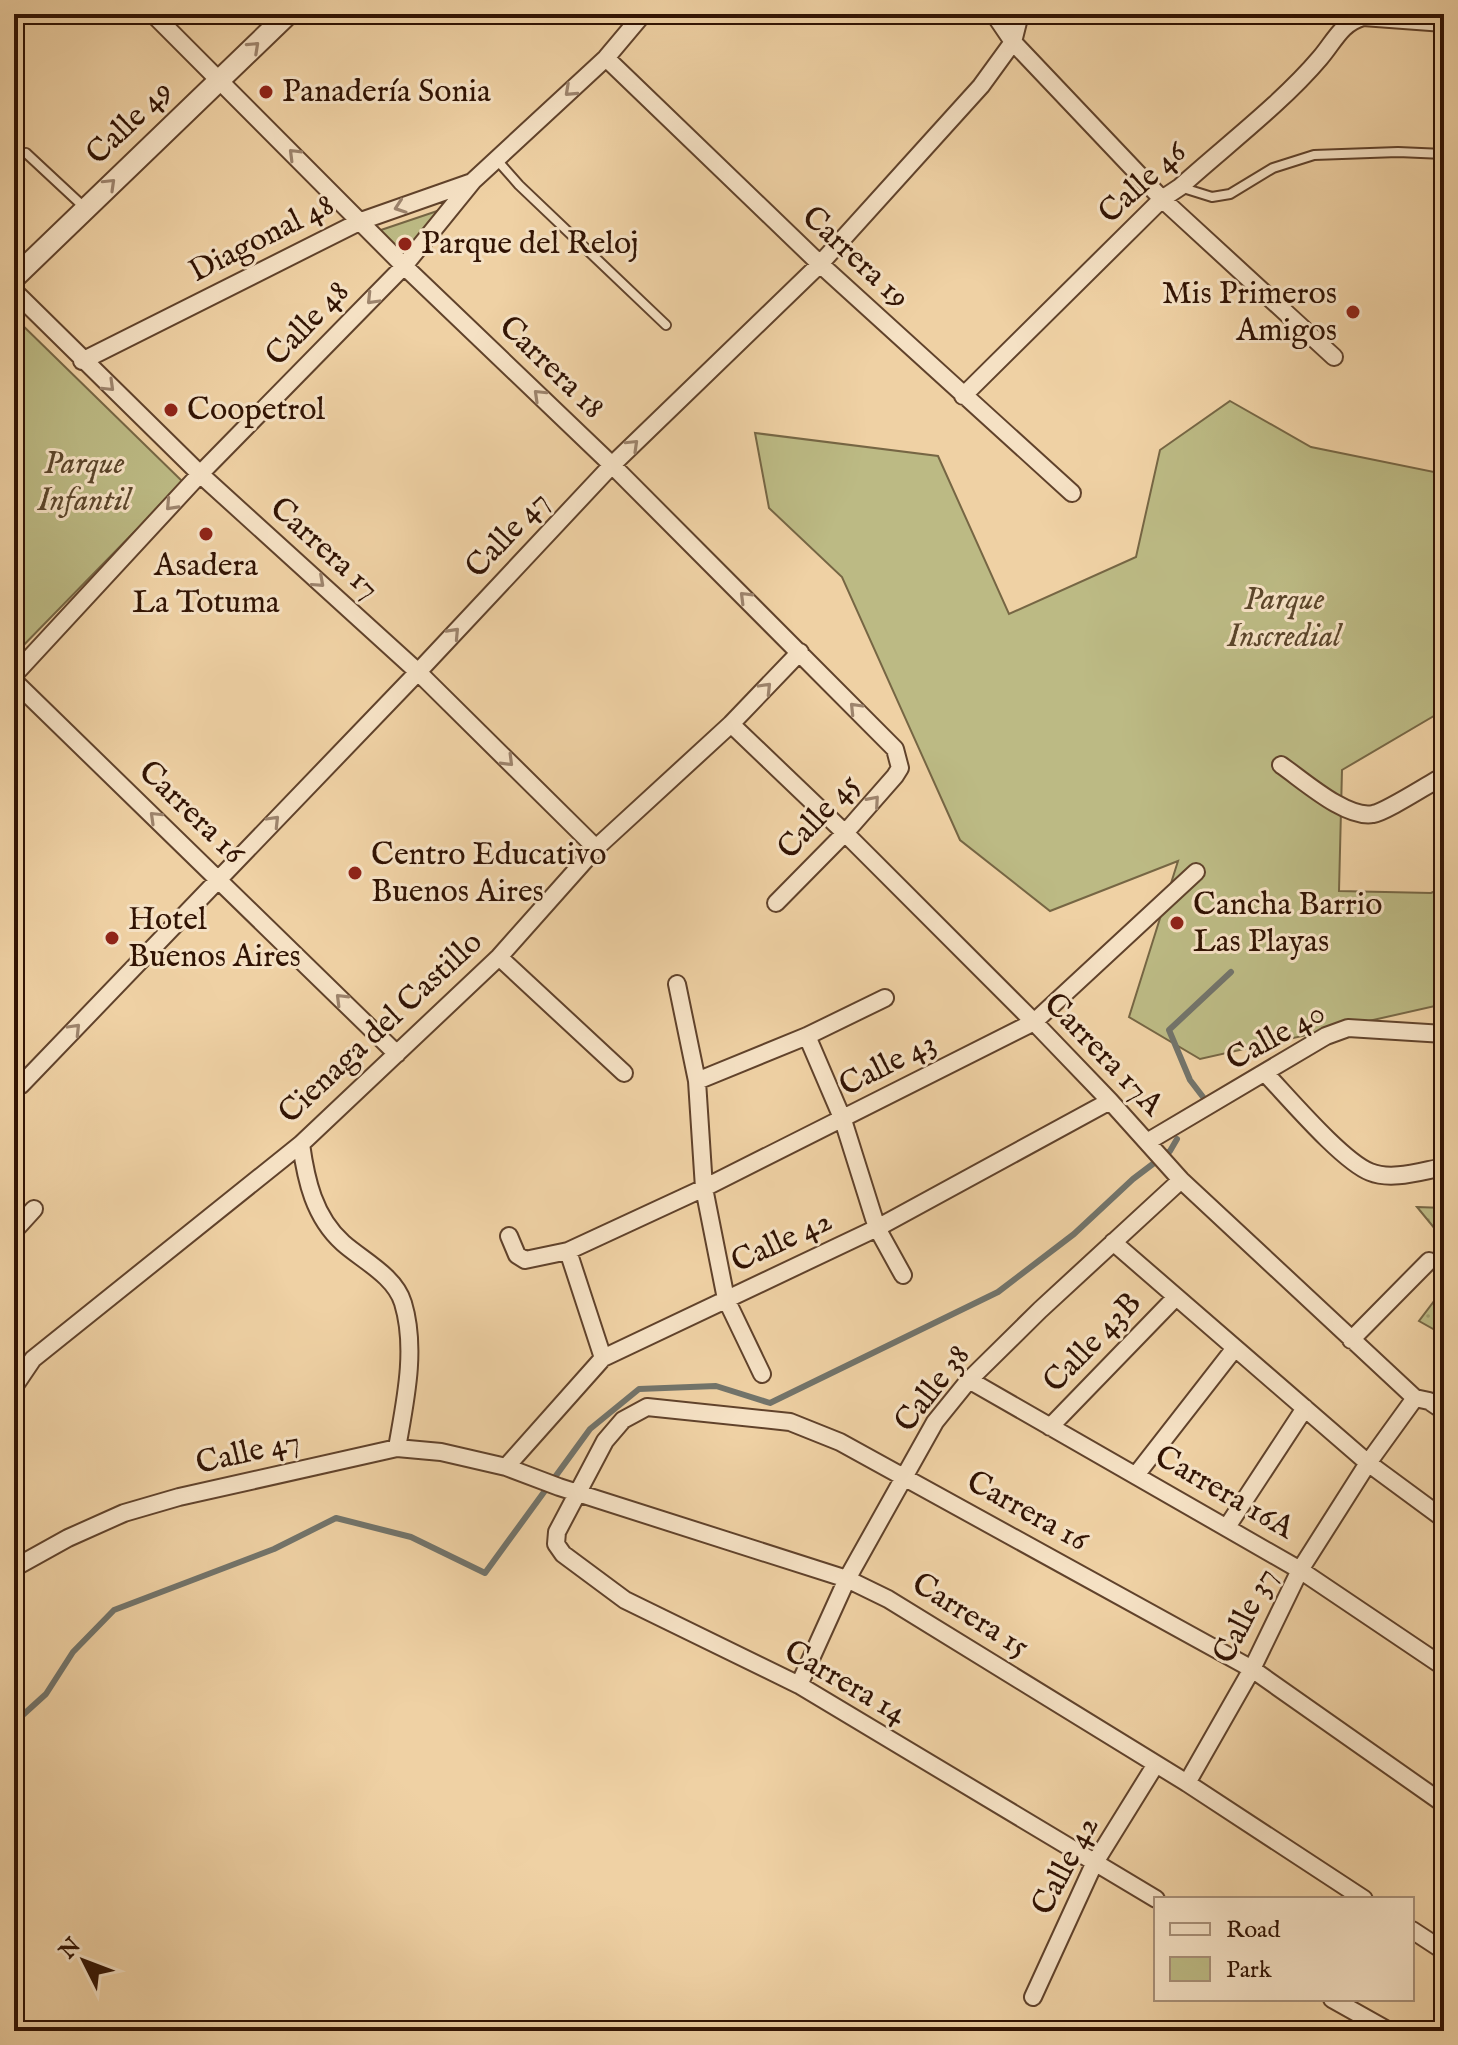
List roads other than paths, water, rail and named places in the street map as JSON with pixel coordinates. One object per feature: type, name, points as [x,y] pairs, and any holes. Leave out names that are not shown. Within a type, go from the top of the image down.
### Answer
[{"type":"street","name":"Carrera 18","points":[[153,14],[404,266],[612,465],[800,652],[895,749],[900,768]]},
{"type":"street","name":"Calle 49","points":[[14,278],[288,14]]},
{"type":"street","points":[[994,14],[1013,42],[1162,199],[1334,357]]},
{"type":"street","name":"Calle 47","points":[[18,1086],[418,672],[612,465],[820,264],[981,86],[1013,42],[1020,14]]},
{"type":"street","name":"Calle 48","points":[[14,675],[200,474],[404,266],[473,181],[606,58],[633,17]]},
{"type":"street","name":"Calle 46","points":[[963,396],[1162,199],[1180,187],[1295,85],[1351,21],[1363,17],[1444,23]]},
{"type":"street","name":"Carrera 19","points":[[606,58],[820,264],[1072,493]]},
{"type":"street","name":"Diagonal 48","points":[[82,361],[361,221],[473,181]]},
{"type":"street","name":"Carrera 17","points":[[14,291],[200,474],[418,672],[596,848]]},
{"type":"street","name":"Cienaga del Castillo","points":[[14,1387],[33,1359],[301,1144],[499,957],[596,848],[731,724],[800,652]]},
{"type":"street","name":"Carrera 16","points":[[14,681],[397,1054]]},
{"type":"street","name":"Carrera 17A","points":[[731,724],[1034,1022],[1181,1180],[1415,1398],[1429,1401],[1444,1411]]},
{"type":"street","points":[[1281,765],[1344,808],[1357,813],[1374,814],[1444,776]]},
{"type":"street","name":"Calle 45","points":[[776,903],[845,833],[900,768]]},
{"type":"street","name":"Calle 43","points":[[509,1236],[517,1255],[525,1260],[568,1251],[843,1120],[1034,1022],[1196,872]]},
{"type":"street","points":[[499,957],[624,1073]]},
{"type":"street","points":[[677,984],[697,1081],[704,1188],[726,1299],[762,1374]]},
{"type":"street","points":[[697,1081],[807,1036],[885,998]]},
{"type":"street","name":"Calle 40","points":[[1151,1147],[1326,1036],[1348,1028],[1444,1034]]},
{"type":"street","points":[[807,1036],[843,1120],[877,1228],[903,1275]]},
{"type":"street","points":[[1265,1073],[1351,1161],[1371,1173],[1395,1176],[1444,1167]]},
{"type":"street","name":"Calle 42","points":[[506,1467],[603,1358],[877,1228],[1110,1101]]},
{"type":"street","points":[[301,1144],[307,1183],[326,1224],[340,1241],[384,1276],[402,1300],[409,1337],[408,1377],[397,1448]]},
{"type":"street","name":"Calle 38","points":[[799,1685],[847,1579],[935,1422],[969,1380],[1181,1180]]},
{"type":"street","points":[[14,1231],[34,1209]]},
{"type":"street","points":[[1113,1242],[1368,1463],[1444,1519]]},
{"type":"street","points":[[568,1251],[603,1358]]},
{"type":"street","points":[[1351,1340],[1429,1261]]},
{"type":"street","name":"Calle 43B","points":[[1050,1427],[1176,1297]]},
{"type":"street","points":[[1136,1475],[1235,1348]]},
{"type":"street","name":"Carrera 16A","points":[[969,1380],[1300,1570],[1444,1667]]},
{"type":"street","name":"Calle 37","points":[[1187,1783],[1252,1669],[1300,1570],[1368,1463],[1415,1398]]},
{"type":"street","name":"Carrera 16","points":[[577,1493],[605,1441],[623,1420],[647,1407],[790,1422],[840,1442],[905,1476],[1252,1669],[1444,1804]]},
{"type":"street","points":[[1227,1527],[1305,1408]]},
{"type":"street","name":"Calle 47","points":[[14,1568],[68,1538],[124,1513],[179,1497],[397,1448],[441,1452],[506,1467]]},
{"type":"street","name":"Carrera 15","points":[[506,1467],[577,1493],[847,1579],[888,1599],[1187,1783],[1361,1897]]},
{"type":"street","name":"Carrera 14","points":[[577,1493],[557,1532],[556,1544],[563,1554],[625,1600],[799,1685],[1154,1898]]},
{"type":"street","name":"Calle 42","points":[[1033,1997],[1094,1864],[1156,1764]]},
{"type":"street","points":[[1414,1931],[1444,1951]]},
{"type":"street","points":[[1336,2001],[1389,2031]]},
{"type":"lane","points":[[26,153],[84,208]]},
{"type":"lane","points":[[1180,187],[1212,197],[1230,194],[1273,168],[1314,155],[1444,154]]},
{"type":"lane","points":[[497,160],[519,185],[666,325]]},
{"type":"waterway","points":[[1203,1097],[1190,1080],[1169,1030],[1231,972]]},
{"type":"waterway","points":[[14,1723],[46,1694],[73,1652],[114,1610],[274,1549],[336,1518],[411,1537],[485,1573],[590,1429],[639,1389],[716,1386],[770,1403],[998,1292],[1074,1234],[1133,1179],[1170,1151],[1177,1139]]},
{"type":"place","name":"Panadería Sonia","points":[[266,92]]},
{"type":"place","name":"Parque del Reloj","points":[[405,244]]},
{"type":"place","name":"Mis Primeros Amigos","points":[[1353,312]]},
{"type":"place","name":"Coopetrol","points":[[171,410]]},
{"type":"place","name":"Asadera La Totuma","points":[[206,534]]},
{"type":"place","name":"Centro Educativo Buenos Aires","points":[[355,873]]},
{"type":"place","name":"Cancha Barrio Las Playas","points":[[1177,923]]},
{"type":"place","name":"Hotel Buenos Aires","points":[[112,938]]},
{"type":"park label","name":"Parque Infantil","points":[[84,482]]},
{"type":"park label","name":"Parque Inscredial","points":[[1284,618]]}]
